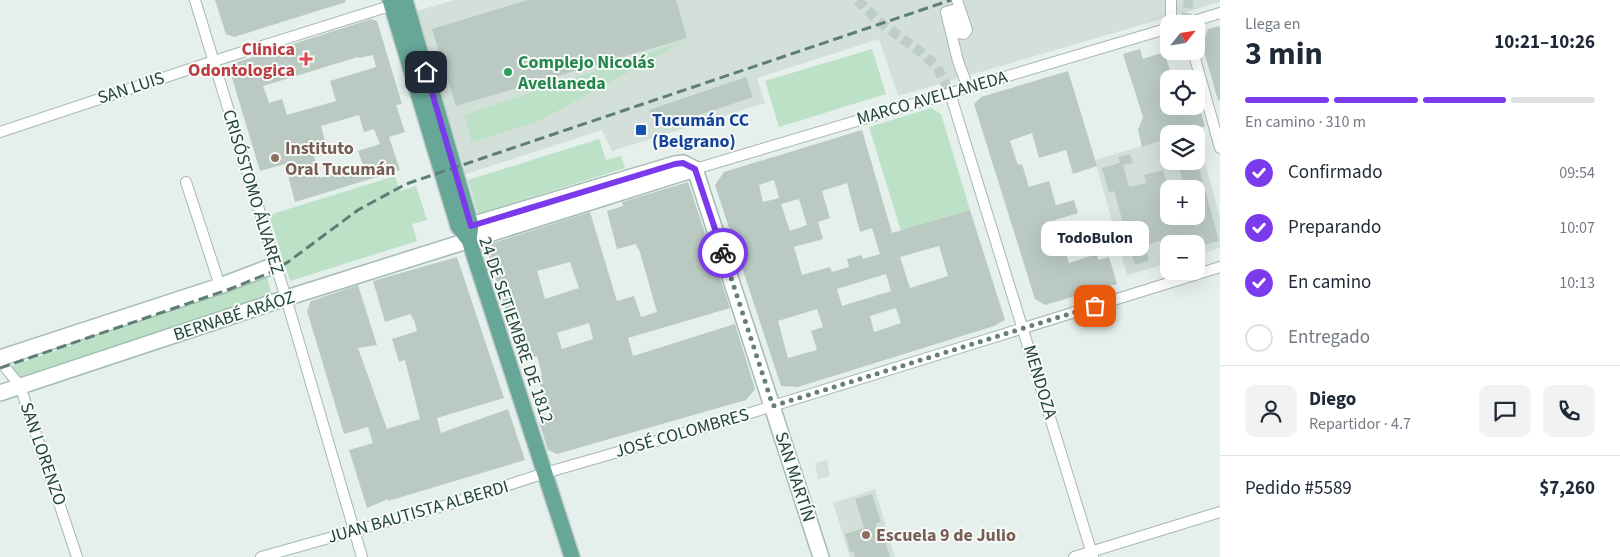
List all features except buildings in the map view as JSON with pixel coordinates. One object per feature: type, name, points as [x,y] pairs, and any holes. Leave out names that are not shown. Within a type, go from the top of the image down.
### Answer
[{"type":"main road","name":"24 DE SETIEMBRE DE 1812","points":[[400,1],[470,233],[572,557]]},
{"type":"street","name":"CRISÓSTOMO ÁLVAREZ","points":[[195,0],[286,298],[362,557]]},
{"type":"street","points":[[957,0],[967,30],[964,34],[959,33],[953,10],[946,12],[958,61],[968,88]]},
{"type":"street","points":[[1171,0],[1171,15]]},
{"type":"street","name":"SAN LUIS","points":[[0,132],[400,1]]},
{"type":"street","points":[[1205,18],[1220,13]]},
{"type":"street","name":"MARCO AVELLANEDA","points":[[470,233],[695,169],[1160,31]]},
{"type":"street","points":[[1196,60],[1220,148]]},
{"type":"street","name":"MENDOZA","points":[[950,93],[1092,554]]},
{"type":"street","name":"SAN MARTÍN","points":[[695,169],[821,557]]},
{"type":"street","points":[[186,182],[220,286]]},
{"type":"street","name":"BERNABÉ ARÁOZ","points":[[0,393],[286,298],[470,233]]},
{"type":"street","name":"BERNABÉ ARÁOZ","points":[[0,357],[220,286],[275,266]]},
{"type":"street","name":"JOSÉ COLOMBRES","points":[[545,473],[773,406],[1220,267]]},
{"type":"street","name":"SAN LORENZO","points":[[0,357],[4,366],[20,386],[77,557]]},
{"type":"street","name":"JUAN BAUTISTA ALBERDI","points":[[261,557],[447,505],[545,473]]},
{"type":"street","points":[[1074,557],[1092,554],[1220,512]]},
{"type":"shaded area","points":[[454,0],[1220,0],[1220,2],[1175,15],[1160,15],[1160,20],[898,96],[879,39],[757,78],[765,103],[612,151],[602,130],[466,174],[417,11]]},
{"type":"shaded area","points":[[1160,141],[1160,170],[1205,170],[1205,162],[1220,218],[1220,248],[1205,252],[1205,235],[1160,235],[1160,266],[1127,275],[1095,160]]},
{"type":"shaded area","points":[[827,460],[830,476],[818,479],[815,463]]},
{"type":"shaded area","name":"Escuela 9 de Julio","points":[[875,489],[895,557],[850,557],[833,503]]},
{"type":"green space","points":[[687,40],[539,121],[472,142],[464,115]]},
{"type":"green space","points":[[872,49],[886,94],[779,127],[765,81]]},
{"type":"green space","points":[[931,108],[941,114],[970,210],[901,231],[869,127]]},
{"type":"green space","points":[[599,139],[606,160],[621,156],[625,168],[478,214],[468,180]]},
{"type":"green space","points":[[395,176],[400,191],[416,186],[427,220],[412,224],[417,241],[290,281],[269,215]]},
{"type":"green space","points":[[267,277],[272,296],[12,383],[1,370]]},
{"type":"tunnel","points":[[857,0],[881,23],[922,53],[937,67],[950,93]]},
{"type":"tunnel","points":[[1186,15],[1189,0]]},
{"type":"railway","points":[[0,368],[230,289],[269,273],[288,262],[358,210],[406,184],[951,0]]},
{"type":"way so far","points":[[723,253],[773,406],[1095,306]]},
{"type":"place","name":"Clinica Odontologica","points":[[306,59]]},
{"type":"place","name":"Complejo Nicolás Avellaneda","points":[[508,72]]},
{"type":"place","name":"Tucumán CC (Belgrano)","points":[[641,130]]},
{"type":"place","name":"Instituto Oral Tucumán","points":[[275,158]]},
{"type":"place","name":"TodoBulon","points":[[1095,306]]},
{"type":"place","name":"Escuela 9 de Julio","points":[[866,535]]},
{"type":"route","points":[[426,72],[471,226],[683,163],[695,169],[723,253]]}]
